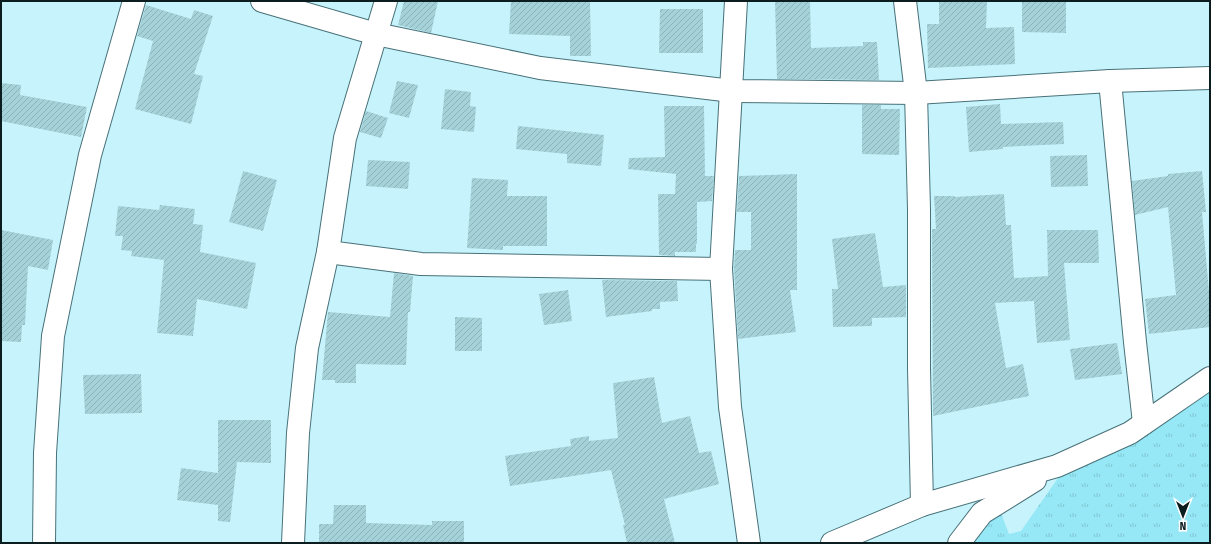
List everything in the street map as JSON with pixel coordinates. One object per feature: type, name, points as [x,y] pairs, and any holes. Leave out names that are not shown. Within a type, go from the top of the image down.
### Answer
[{"type":"street","points":[[44,543],[45,453],[53,336],[90,155],[134,1]]},
{"type":"street","points":[[262,1],[376,34],[540,68],[732,91],[916,93],[1110,81],[1210,78]]},
{"type":"street","points":[[293,543],[298,433],[307,348],[328,252],[345,138],[386,1]]},
{"type":"street","points":[[736,1],[721,269],[730,406],[749,543]]},
{"type":"street","points":[[905,1],[916,93],[919,209],[919,368],[922,505]]},
{"type":"street","points":[[1110,81],[1144,423]]},
{"type":"street","points":[[328,252],[421,264],[721,269]]},
{"type":"street","points":[[959,543],[982,512],[1058,466],[1130,433],[1210,378]]},
{"type":"street","points":[[832,543],[922,505],[1058,466]]},
{"type":"green space","points":[[1210,377],[1210,543],[950,543],[1001,513],[1009,534],[1021,531],[1067,465]]},
{"type":"building","points":[[404,1],[438,1],[431,33],[398,25]]},
{"type":"building","points":[[511,1],[590,1],[591,56],[570,56],[570,36],[509,34]]},
{"type":"building","points":[[775,1],[810,1],[811,48],[863,46],[863,42],[877,42],[879,80],[777,79]]},
{"type":"building","points":[[939,1],[987,1],[986,28],[1014,27],[1015,64],[928,68],[927,24],[939,24]]},
{"type":"building","points":[[1022,1],[1066,1],[1066,33],[1022,32]]},
{"type":"building","points":[[146,5],[191,19],[194,10],[213,16],[194,74],[203,76],[191,124],[135,109],[153,41],[137,36]]},
{"type":"building","points":[[660,9],[703,9],[703,53],[659,53]]},
{"type":"building","points":[[397,81],[418,85],[409,118],[389,113]]},
{"type":"building","points":[[1,83],[21,85],[20,95],[87,107],[81,137],[1,121]]},
{"type":"building","points":[[445,89],[471,92],[470,106],[476,107],[474,132],[441,129]]},
{"type":"building","points":[[1000,104],[1001,124],[1063,122],[1064,144],[1003,147],[1003,149],[969,152],[966,107]]},
{"type":"building","points":[[862,105],[881,105],[881,109],[900,109],[899,155],[862,154]]},
{"type":"building","points":[[664,106],[704,106],[705,176],[714,176],[712,201],[697,202],[696,252],[675,252],[675,256],[659,255],[658,194],[675,194],[676,174],[628,169],[629,158],[665,157]]},
{"type":"building","points":[[366,111],[388,118],[381,138],[360,132]]},
{"type":"building","points":[[518,126],[604,135],[601,166],[567,163],[567,154],[516,149]]},
{"type":"building","points":[[1087,155],[1088,186],[1051,187],[1050,156]]},
{"type":"building","points":[[368,160],[410,162],[408,189],[366,186]]},
{"type":"building","points":[[243,171],[277,180],[263,231],[229,222]]},
{"type":"building","points":[[1202,171],[1206,212],[1202,212],[1210,292],[1210,327],[1149,334],[1145,299],[1176,295],[1168,207],[1135,215],[1132,181],[1168,176],[1168,174]]},
{"type":"building","points":[[797,174],[797,290],[790,290],[796,332],[738,339],[734,269],[735,250],[751,250],[751,212],[737,212],[739,176]]},
{"type":"building","points":[[472,178],[508,180],[507,196],[547,196],[547,246],[503,246],[503,250],[467,248]]},
{"type":"building","points":[[1004,194],[1006,225],[1011,225],[1014,278],[1048,276],[1047,230],[1098,230],[1099,263],[1064,263],[1070,340],[1037,343],[1034,301],[995,303],[1006,368],[1023,364],[1029,396],[933,416],[932,229],[936,229],[934,196],[955,197]]},
{"type":"building","points":[[160,205],[195,209],[193,224],[203,225],[200,252],[256,263],[247,309],[197,299],[193,336],[157,333],[164,260],[131,256],[132,251],[121,250],[123,236],[115,236],[118,206],[159,210]]},
{"type":"building","points":[[1,230],[53,240],[48,270],[28,266],[25,325],[22,325],[21,342],[1,341]]},
{"type":"building","points":[[875,233],[883,287],[906,285],[906,317],[872,318],[872,326],[833,327],[832,289],[838,289],[832,239]]},
{"type":"building","points":[[394,273],[413,276],[410,312],[408,312],[406,365],[356,364],[356,383],[335,383],[335,380],[322,380],[328,312],[390,317]]},
{"type":"building","points":[[602,280],[677,281],[678,301],[660,302],[660,309],[652,309],[652,311],[606,317]]},
{"type":"building","points":[[568,290],[572,321],[544,325],[539,294]]},
{"type":"building","points":[[455,317],[482,318],[482,351],[455,351]]},
{"type":"building","points":[[1117,343],[1122,374],[1075,380],[1070,349]]},
{"type":"building","points":[[141,374],[142,413],[85,414],[83,375]]},
{"type":"building","points":[[654,377],[662,423],[690,416],[699,453],[711,451],[719,484],[664,499],[675,543],[627,543],[623,525],[625,525],[611,470],[510,486],[505,456],[571,446],[570,439],[589,436],[589,441],[618,438],[613,383]]},
{"type":"building","points":[[218,420],[271,420],[271,463],[237,462],[230,522],[218,521],[218,505],[177,500],[181,468],[218,473]]},
{"type":"building","points":[[334,505],[366,505],[366,523],[432,525],[432,521],[464,521],[464,543],[319,543],[319,524],[333,524]]}]
